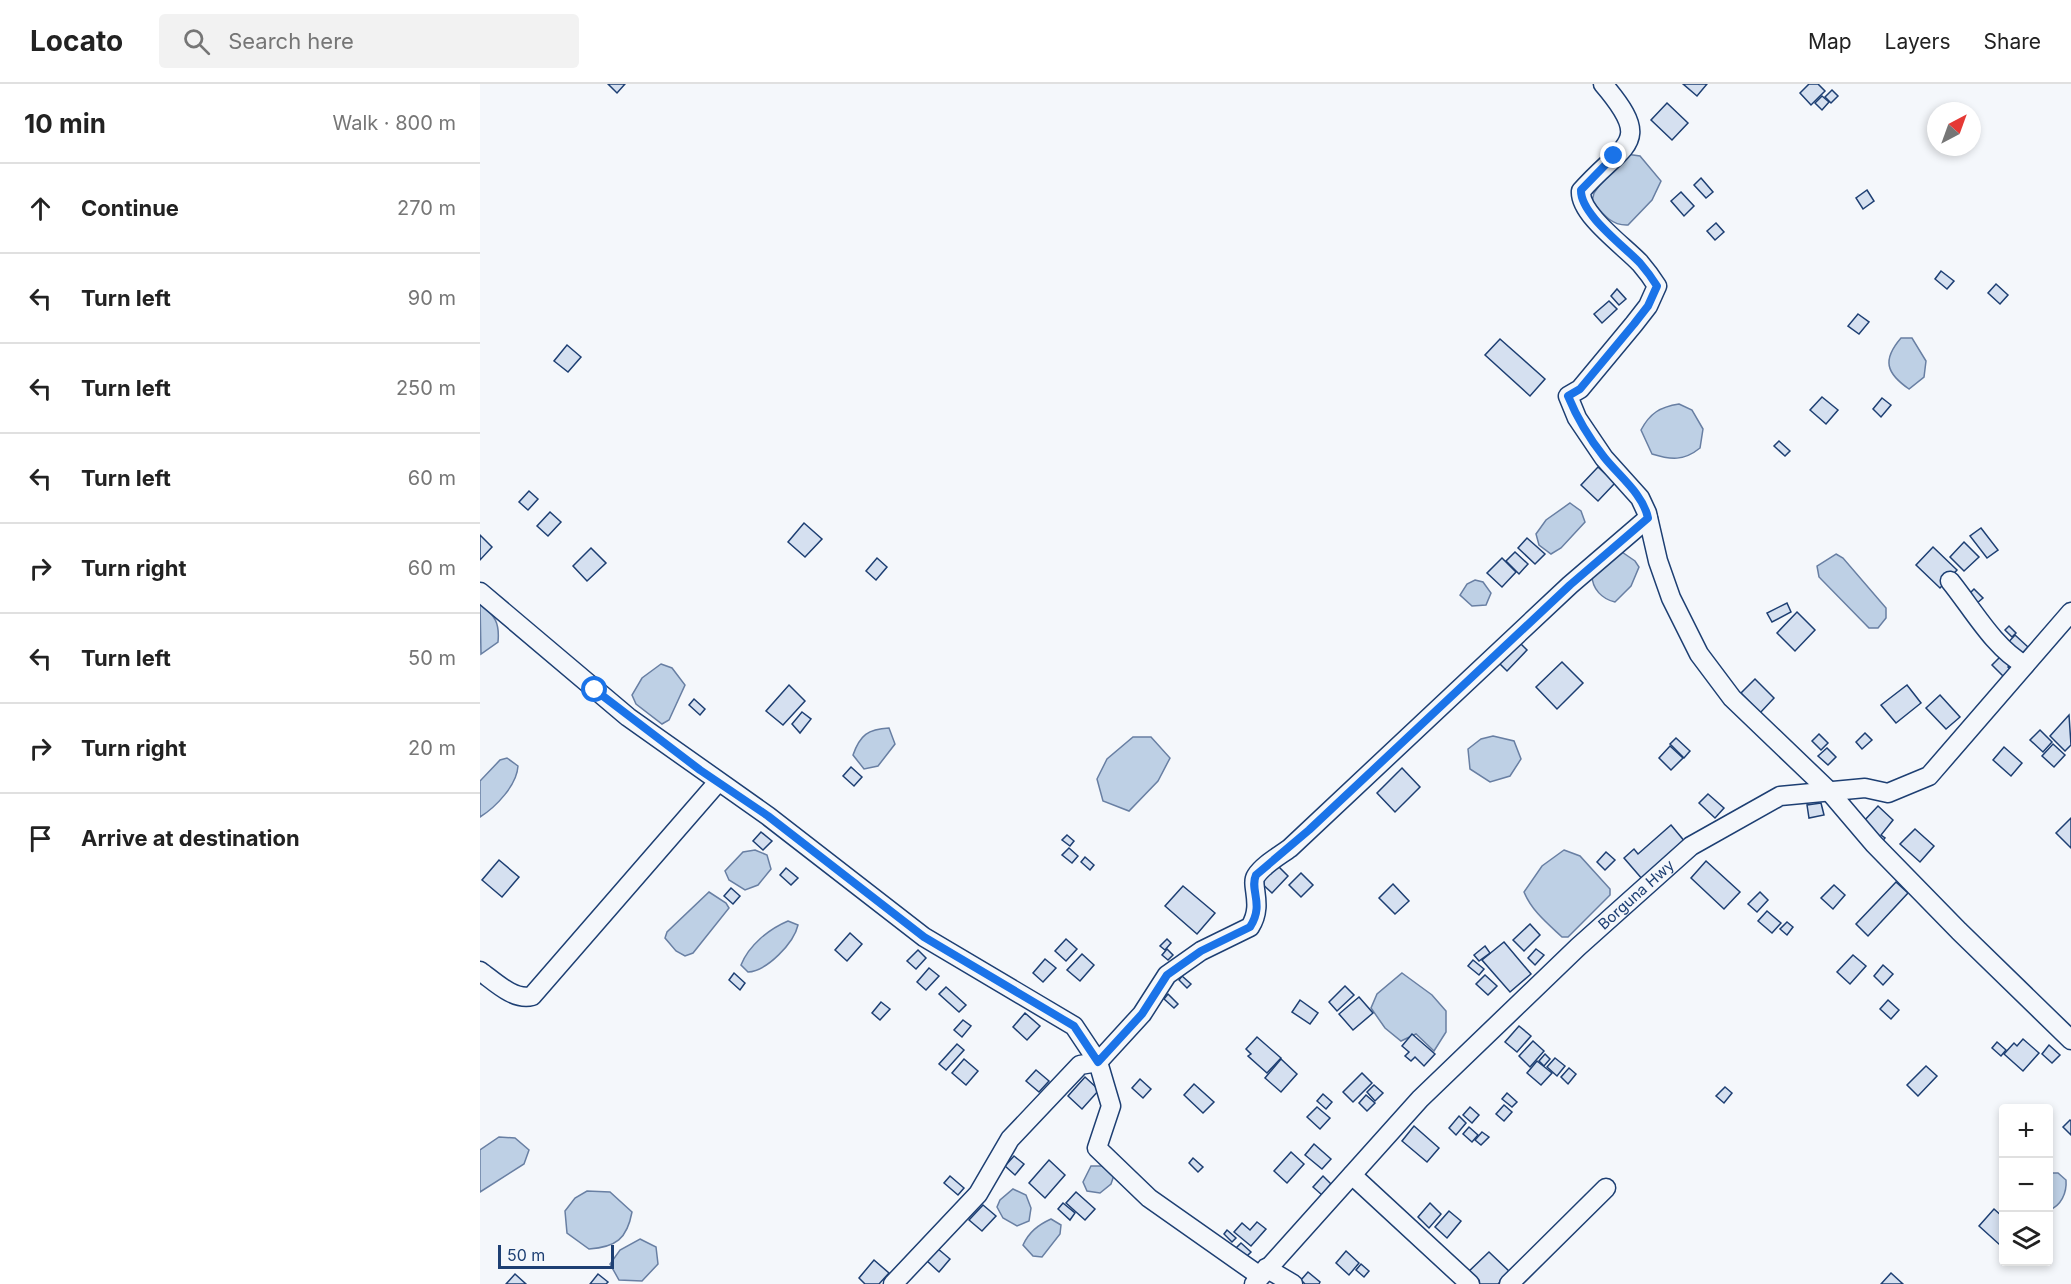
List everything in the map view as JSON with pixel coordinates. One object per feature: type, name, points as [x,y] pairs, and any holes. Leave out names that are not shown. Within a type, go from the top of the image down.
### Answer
[{"type":"street","points":[[1603,84],[1625,110],[1632,129],[1630,142],[1581,190],[1580,198],[1589,212],[1641,264],[1657,286],[1648,306],[1634,324],[1580,389],[1568,396],[1576,418],[1604,458],[1640,498],[1671,598],[1699,654],[1732,698],[1828,790],[1874,844],[2071,1040]]},
{"type":"street","points":[[892,1284],[978,1194],[1010,1139],[1080,1065],[1098,1062],[1142,1014],[1167,975],[1201,951],[1250,927],[1258,908],[1254,885],[1256,875],[1296,842],[1570,585],[1648,518]]},
{"type":"street","points":[[1950,581],[1998,640],[2016,660],[2025,665]]},
{"type":"street","points":[[480,592],[628,717],[768,816],[924,937],[1074,1026],[1098,1062],[1111,1106],[1097,1148],[1149,1198],[1260,1276],[1293,1284]]},
{"type":"street","name":"Borguna Hwy","points":[[1260,1276],[1419,1099],[1578,947],[1691,846],[1780,796],[1866,788],[1888,793],[1929,776],[2071,612]]},
{"type":"street","points":[[480,971],[517,995],[526,998],[532,996],[718,782]]},
{"type":"street","points":[[1352,1174],[1470,1284]]},
{"type":"street","points":[[1509,1284],[1606,1188]]},
{"type":"water","points":[[1626,154],[1640,156],[1661,181],[1652,200],[1628,225],[1622,225],[1603,214],[1592,201],[1594,193],[1620,156]]},
{"type":"water","points":[[1901,338],[1912,338],[1926,361],[1924,377],[1909,389],[1895,377],[1889,366],[1891,353]]},
{"type":"water","points":[[1679,404],[1692,410],[1703,429],[1700,448],[1677,458],[1652,454],[1641,430],[1656,412]]},
{"type":"water","points":[[1570,503],[1581,511],[1585,522],[1561,548],[1551,554],[1539,545],[1536,534],[1546,520]]},
{"type":"water","points":[[1619,550],[1635,561],[1639,567],[1631,586],[1615,602],[1599,593],[1592,580],[1592,575]]},
{"type":"water","points":[[1836,554],[1843,558],[1886,608],[1886,618],[1878,628],[1869,628],[1819,577],[1817,566]]},
{"type":"water","points":[[1475,580],[1483,582],[1491,593],[1486,605],[1472,606],[1460,595],[1467,584]]},
{"type":"water","points":[[480,602],[495,619],[498,629],[498,642],[481,654]]},
{"type":"water","points":[[661,664],[672,668],[685,685],[669,720],[662,724],[636,704],[632,695],[642,678]]},
{"type":"water","points":[[889,728],[895,744],[878,766],[864,769],[853,755],[859,742],[870,732]]},
{"type":"water","points":[[1493,736],[1514,741],[1521,759],[1510,776],[1490,782],[1470,769],[1468,749],[1481,739]]},
{"type":"water","points":[[1133,737],[1151,737],[1170,758],[1158,781],[1129,811],[1103,801],[1097,779],[1107,759]]},
{"type":"water","points":[[507,758],[518,766],[514,781],[499,801],[480,817],[480,781],[500,760]]},
{"type":"water","points":[[755,850],[767,855],[771,869],[758,885],[745,890],[729,880],[725,871],[743,852]]},
{"type":"water","points":[[1564,850],[1580,856],[1610,889],[1610,895],[1568,937],[1562,937],[1545,922],[1524,892],[1542,866]]},
{"type":"water","points":[[709,892],[726,903],[729,908],[693,953],[685,956],[676,951],[665,938],[667,932]]},
{"type":"water","points":[[788,921],[798,925],[785,948],[763,967],[748,972],[741,965],[754,944],[774,928]]},
{"type":"water","points":[[1402,973],[1432,995],[1446,1011],[1446,1032],[1434,1051],[1416,1034],[1401,1041],[1385,1028],[1371,1008],[1377,994]]},
{"type":"water","points":[[499,1137],[515,1138],[529,1150],[524,1164],[480,1192],[480,1150]]},
{"type":"water","points":[[1091,1166],[1102,1166],[1114,1175],[1111,1184],[1100,1193],[1087,1191],[1083,1182]]},
{"type":"water","points":[[2053,1173],[2058,1173],[2066,1180],[2060,1202],[2053,1208]]},
{"type":"water","points":[[1013,1189],[1026,1195],[1031,1208],[1029,1221],[1017,1226],[1003,1218],[997,1207],[1000,1200]]},
{"type":"water","points":[[587,1191],[610,1192],[632,1212],[627,1229],[613,1244],[589,1249],[567,1233],[565,1211],[575,1198]]},
{"type":"water","points":[[1051,1219],[1061,1225],[1060,1234],[1042,1257],[1033,1256],[1023,1245],[1034,1229]]},
{"type":"water","points":[[640,1239],[656,1247],[658,1264],[642,1281],[619,1280],[610,1264],[620,1250]]},
{"type":"building","points":[[608,84],[625,84],[617,93]]},
{"type":"building","points":[[1683,84],[1707,84],[1697,96]]},
{"type":"building","points":[[1809,84],[1818,84],[1825,91],[1811,105],[1800,93]]},
{"type":"building","points":[[1832,90],[1838,96],[1831,103],[1825,97]]},
{"type":"building","points":[[1822,96],[1829,102],[1822,110],[1815,103]]},
{"type":"building","points":[[1667,103],[1688,123],[1672,140],[1651,120]]},
{"type":"building","points":[[1701,178],[1713,192],[1706,198],[1694,185]]},
{"type":"building","points":[[1867,190],[1874,201],[1863,209],[1856,198]]},
{"type":"building","points":[[1681,192],[1694,206],[1684,216],[1671,201]]},
{"type":"building","points":[[1716,223],[1724,232],[1715,240],[1707,231]]},
{"type":"building","points":[[1941,271],[1954,281],[1947,289],[1935,279]]},
{"type":"building","points":[[1996,284],[2008,295],[2000,304],[1988,293]]},
{"type":"building","points":[[1617,289],[1626,299],[1619,305],[1611,296]]},
{"type":"building","points":[[1609,301],[1617,309],[1602,323],[1594,314]]},
{"type":"building","points":[[1858,314],[1869,322],[1859,334],[1848,326]]},
{"type":"building","points":[[1500,339],[1545,379],[1530,396],[1485,355]]},
{"type":"building","points":[[567,345],[581,357],[568,372],[554,361]]},
{"type":"building","points":[[1822,397],[1838,410],[1826,424],[1810,410]]},
{"type":"building","points":[[1882,398],[1891,405],[1881,417],[1873,409]]},
{"type":"building","points":[[1779,441],[1790,451],[1785,456],[1774,446]]},
{"type":"building","points":[[1598,467],[1615,483],[1598,501],[1581,485]]},
{"type":"building","points":[[529,491],[538,499],[528,510],[519,502]]},
{"type":"building","points":[[550,512],[561,522],[548,536],[537,526]]},
{"type":"building","points":[[804,523],[822,539],[805,557],[788,542]]},
{"type":"building","points":[[1981,528],[1998,550],[1987,558],[1970,536]]},
{"type":"building","points":[[480,535],[492,547],[480,560]]},
{"type":"building","points":[[1527,538],[1545,554],[1535,564],[1518,548]]},
{"type":"building","points":[[1964,542],[1979,557],[1964,571],[1950,557]]},
{"type":"building","points":[[1933,547],[1957,570],[1940,588],[1916,565]]},
{"type":"building","points":[[591,548],[606,563],[587,581],[573,566]]},
{"type":"building","points":[[1515,552],[1528,564],[1519,574],[1506,561]]},
{"type":"building","points":[[877,558],[887,567],[876,580],[866,571]]},
{"type":"building","points":[[1502,558],[1516,572],[1502,587],[1487,573]]},
{"type":"building","points":[[1974,589],[1983,598],[1977,603],[1969,594]]},
{"type":"building","points":[[1787,603],[1791,612],[1772,622],[1767,613]]},
{"type":"building","points":[[1797,612],[1815,630],[1795,651],[1777,633]]},
{"type":"building","points":[[2009,626],[2016,633],[2012,637],[2005,630]]},
{"type":"building","points":[[2015,635],[2028,647],[2018,658],[2005,646]]},
{"type":"building","points":[[1515,638],[1527,650],[1507,671],[1495,659]]},
{"type":"building","points":[[2005,652],[2014,661],[2008,667],[2013,672],[2006,679],[1992,665]]},
{"type":"building","points":[[1562,662],[1583,683],[1557,709],[1536,687]]},
{"type":"building","points":[[1755,679],[1774,698],[1760,713],[1741,693]]},
{"type":"building","points":[[789,685],[805,701],[783,725],[766,711]]},
{"type":"building","points":[[1907,685],[1921,703],[1896,723],[1881,705]]},
{"type":"building","points":[[1940,695],[1960,717],[1946,729],[1926,708]]},
{"type":"building","points":[[694,699],[705,709],[700,715],[689,705]]},
{"type":"building","points":[[802,712],[811,719],[800,733],[792,724]]},
{"type":"building","points":[[2069,715],[2071,745],[2065,751],[2050,736]]},
{"type":"building","points":[[2040,730],[2052,742],[2043,752],[2030,740]]},
{"type":"building","points":[[1865,733],[1872,740],[1862,749],[1856,742]]},
{"type":"building","points":[[1819,734],[1828,743],[1821,750],[1812,741]]},
{"type":"building","points":[[1676,738],[1690,751],[1684,758],[1670,744]]},
{"type":"building","points":[[2053,744],[2065,755],[2054,767],[2042,756]]},
{"type":"building","points":[[1670,746],[1683,758],[1671,770],[1659,758]]},
{"type":"building","points":[[2004,747],[2022,763],[2011,776],[1993,760]]},
{"type":"building","points":[[1827,748],[1836,757],[1828,765],[1818,756]]},
{"type":"building","points":[[851,767],[862,777],[854,786],[843,776]]},
{"type":"building","points":[[1402,768],[1420,787],[1395,812],[1377,793]]},
{"type":"building","points":[[1708,794],[1724,808],[1715,818],[1699,803]]},
{"type":"building","points":[[1821,803],[1824,815],[1809,818],[1807,805]]},
{"type":"building","points":[[1878,806],[1893,820],[1881,835],[1885,838],[1880,844],[1862,823]]},
{"type":"building","points":[[2071,818],[2071,848],[2056,833]]},
{"type":"building","points":[[1671,825],[1686,843],[1643,880],[1624,858],[1634,849],[1638,854]]},
{"type":"building","points":[[1915,829],[1934,846],[1920,862],[1900,844]]},
{"type":"building","points":[[761,832],[772,841],[763,850],[753,841]]},
{"type":"building","points":[[1067,835],[1074,841],[1070,846],[1062,840]]},
{"type":"building","points":[[1069,848],[1078,856],[1072,863],[1062,855]]},
{"type":"building","points":[[1606,852],[1615,860],[1605,870],[1597,862]]},
{"type":"building","points":[[1085,857],[1094,865],[1090,870],[1081,862]]},
{"type":"building","points":[[499,860],[519,877],[502,897],[482,880]]},
{"type":"building","points":[[1706,861],[1740,892],[1724,909],[1691,878]]},
{"type":"building","points":[[1275,863],[1288,876],[1272,893],[1258,880]]},
{"type":"building","points":[[786,868],[798,878],[791,885],[780,875]]},
{"type":"building","points":[[1301,873],[1313,885],[1301,897],[1289,885]]},
{"type":"building","points":[[1896,882],[1908,893],[1868,936],[1856,924]]},
{"type":"building","points":[[1393,884],[1409,901],[1395,914],[1379,898]]},
{"type":"building","points":[[1834,885],[1845,895],[1833,909],[1821,898]]},
{"type":"building","points":[[1183,886],[1215,913],[1197,934],[1165,906]]},
{"type":"building","points":[[731,888],[740,896],[733,904],[724,896]]},
{"type":"building","points":[[1760,892],[1768,900],[1757,912],[1748,904]]},
{"type":"building","points":[[1767,911],[1781,923],[1772,933],[1758,921]]},
{"type":"building","points":[[1787,922],[1793,927],[1787,935],[1780,929]]},
{"type":"building","points":[[1530,924],[1540,935],[1524,951],[1513,940]]},
{"type":"building","points":[[850,933],[862,944],[847,961],[835,950]]},
{"type":"building","points":[[1066,939],[1077,949],[1066,961],[1055,951]]},
{"type":"building","points":[[1167,939],[1171,943],[1165,950],[1160,946]]},
{"type":"building","points":[[1504,942],[1531,974],[1510,992],[1482,960]]},
{"type":"building","points":[[1485,946],[1490,953],[1479,961],[1474,955]]},
{"type":"building","points":[[1167,949],[1173,955],[1168,960],[1162,955]]},
{"type":"building","points":[[1536,949],[1544,955],[1535,965],[1528,958]]},
{"type":"building","points":[[918,950],[926,958],[916,969],[907,961]]},
{"type":"building","points":[[1082,954],[1094,965],[1080,981],[1067,970]]},
{"type":"building","points":[[1853,955],[1866,966],[1850,984],[1837,972]]},
{"type":"building","points":[[1045,959],[1056,968],[1043,982],[1033,973]]},
{"type":"building","points":[[1473,960],[1484,969],[1479,975],[1468,966]]},
{"type":"building","points":[[1883,965],[1893,974],[1883,985],[1874,976]]},
{"type":"building","points":[[929,968],[939,976],[926,990],[917,982]]},
{"type":"building","points":[[734,973],[745,983],[740,990],[729,980]]},
{"type":"building","points":[[1485,975],[1497,986],[1488,995],[1476,984]]},
{"type":"building","points":[[1182,976],[1191,984],[1187,988],[1179,980]]},
{"type":"building","points":[[1345,986],[1354,995],[1337,1011],[1329,1002]]},
{"type":"building","points":[[946,987],[966,1005],[959,1012],[939,994]]},
{"type":"building","points":[[1168,994],[1178,1004],[1174,1008],[1164,999]]},
{"type":"building","points":[[1359,997],[1373,1013],[1353,1030],[1339,1014]]},
{"type":"building","points":[[1300,1000],[1318,1013],[1310,1024],[1292,1012]]},
{"type":"building","points":[[1888,1000],[1899,1010],[1891,1019],[1880,1009]]},
{"type":"building","points":[[881,1002],[890,1009],[880,1020],[872,1013]]},
{"type":"building","points":[[1025,1013],[1040,1026],[1027,1040],[1013,1027]]},
{"type":"building","points":[[963,1020],[971,1026],[962,1037],[954,1030]]},
{"type":"building","points":[[1519,1026],[1531,1036],[1517,1052],[1505,1042]]},
{"type":"building","points":[[1412,1034],[1435,1054],[1424,1066],[1415,1057],[1411,1061],[1405,1056],[1409,1052],[1402,1046]]},
{"type":"building","points":[[1257,1037],[1281,1058],[1267,1073],[1248,1056],[1251,1054],[1246,1049]]},
{"type":"building","points":[[2023,1039],[2039,1053],[2023,1071],[2004,1054],[2014,1043],[2017,1046]]},
{"type":"building","points":[[1533,1041],[1544,1051],[1530,1067],[1519,1056]]},
{"type":"building","points":[[1997,1042],[2006,1050],[2001,1056],[1992,1048]]},
{"type":"building","points":[[957,1044],[964,1050],[946,1070],[939,1064]]},
{"type":"building","points":[[2049,1045],[2060,1055],[2052,1063],[2042,1054]]},
{"type":"building","points":[[1545,1054],[1550,1059],[1544,1066],[1539,1061]]},
{"type":"building","points":[[1555,1058],[1565,1066],[1557,1076],[1547,1067]]},
{"type":"building","points":[[964,1059],[978,1071],[966,1085],[952,1073]]},
{"type":"building","points":[[1281,1059],[1297,1074],[1281,1092],[1265,1078]]},
{"type":"building","points":[[1537,1061],[1552,1073],[1541,1085],[1527,1073]]},
{"type":"building","points":[[1926,1066],[1937,1076],[1918,1096],[1907,1085]]},
{"type":"building","points":[[1569,1068],[1576,1074],[1568,1084],[1561,1077]]},
{"type":"building","points":[[1036,1070],[1049,1081],[1039,1092],[1026,1081]]},
{"type":"building","points":[[1362,1073],[1372,1083],[1353,1102],[1343,1092]]},
{"type":"building","points":[[1085,1077],[1099,1090],[1082,1109],[1068,1096]]},
{"type":"building","points":[[1140,1079],[1151,1089],[1143,1098],[1132,1088]]},
{"type":"building","points":[[1194,1084],[1214,1102],[1203,1113],[1184,1095]]},
{"type":"building","points":[[1374,1085],[1383,1093],[1375,1101],[1367,1092]]},
{"type":"building","points":[[1725,1087],[1732,1093],[1724,1103],[1716,1096]]},
{"type":"building","points":[[1507,1093],[1517,1102],[1512,1107],[1502,1099]]},
{"type":"building","points":[[1323,1094],[1332,1102],[1326,1109],[1317,1101]]},
{"type":"building","points":[[1366,1095],[1375,1103],[1367,1111],[1359,1103]]},
{"type":"building","points":[[1504,1105],[1512,1112],[1504,1121],[1496,1114]]},
{"type":"building","points":[[1317,1107],[1330,1118],[1320,1129],[1307,1117]]},
{"type":"building","points":[[1470,1107],[1479,1115],[1472,1123],[1463,1115]]},
{"type":"building","points":[[1459,1116],[1466,1123],[1456,1135],[1449,1128]]},
{"type":"building","points":[[2071,1121],[2071,1135],[2063,1127]]},
{"type":"building","points":[[1414,1126],[1439,1148],[1427,1162],[1402,1141]]},
{"type":"building","points":[[1469,1127],[1478,1135],[1472,1142],[1463,1134]]},
{"type":"building","points":[[1482,1132],[1489,1137],[1481,1145],[1475,1140]]},
{"type":"building","points":[[1314,1144],[1331,1159],[1322,1169],[1305,1155]]},
{"type":"building","points":[[1291,1152],[1304,1164],[1287,1183],[1274,1171]]},
{"type":"building","points":[[1014,1156],[1024,1164],[1015,1175],[1005,1166]]},
{"type":"building","points":[[1193,1158],[1203,1167],[1198,1172],[1189,1163]]},
{"type":"building","points":[[1049,1160],[1065,1175],[1045,1198],[1029,1183]]},
{"type":"building","points":[[950,1176],[964,1188],[958,1195],[944,1183]]},
{"type":"building","points":[[1323,1176],[1331,1184],[1322,1195],[1313,1187]]},
{"type":"building","points":[[1076,1192],[1095,1209],[1085,1220],[1066,1203]]},
{"type":"building","points":[[1063,1203],[1075,1213],[1070,1220],[1058,1209]]},
{"type":"building","points":[[1430,1203],[1441,1214],[1429,1228],[1418,1217]]},
{"type":"building","points":[[983,1205],[996,1216],[982,1231],[969,1220]]},
{"type":"building","points":[[1994,1209],[1999,1214],[1999,1244],[1979,1226]]},
{"type":"building","points":[[1449,1211],[1461,1221],[1447,1238],[1435,1227]]},
{"type":"building","points":[[1257,1222],[1266,1229],[1251,1246],[1234,1232],[1242,1223],[1250,1230]]},
{"type":"building","points":[[1227,1230],[1236,1238],[1232,1242],[1224,1234]]},
{"type":"building","points":[[1241,1243],[1251,1252],[1244,1259],[1234,1250]]},
{"type":"building","points":[[937,1248],[950,1259],[939,1272],[926,1260]]},
{"type":"building","points":[[1346,1251],[1359,1263],[1349,1275],[1336,1263]]},
{"type":"building","points":[[1489,1252],[1510,1272],[1498,1284],[1474,1284],[1465,1275]]},
{"type":"building","points":[[874,1260],[889,1273],[879,1284],[865,1284],[859,1278]]},
{"type":"building","points":[[1361,1264],[1369,1271],[1364,1277],[1356,1270]]},
{"type":"building","points":[[1308,1272],[1320,1282],[1319,1284],[1305,1284],[1301,1280]]},
{"type":"building","points":[[1891,1273],[1903,1284],[1881,1284]]},
{"type":"building","points":[[515,1274],[526,1284],[506,1284]]},
{"type":"building","points":[[598,1274],[608,1282],[590,1284]]},
{"type":"route","points":[[595,690],[700,770],[768,816],[924,937],[1074,1026],[1098,1062],[1142,1014],[1167,975],[1201,951],[1250,927],[1258,908],[1254,885],[1256,875],[1290,848],[1570,585],[1648,518],[1640,498],[1604,458],[1576,418],[1568,396],[1580,389],[1634,324],[1648,306],[1657,286],[1641,264],[1589,212],[1580,198],[1581,190],[1614,156]]}]
